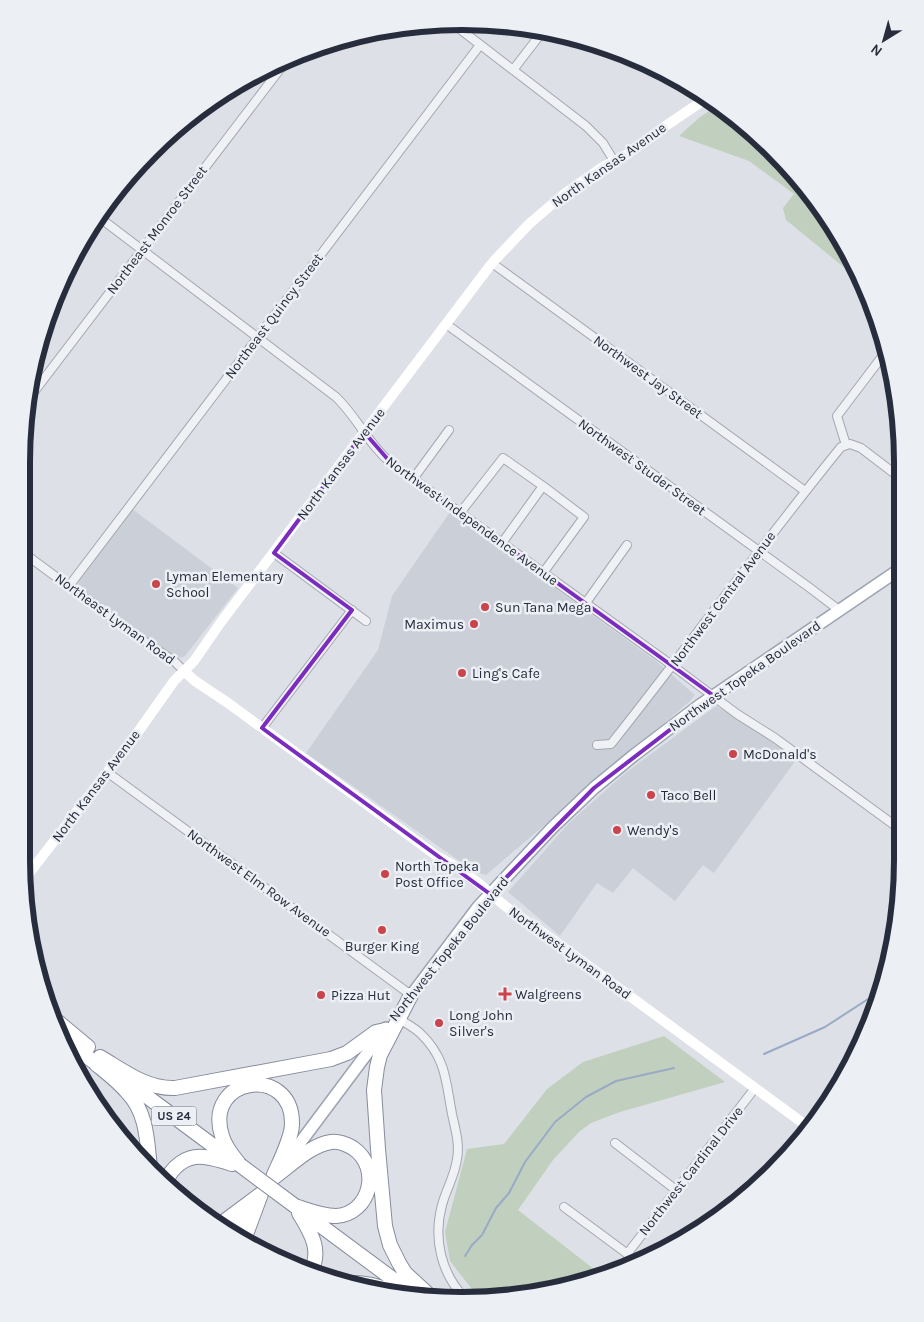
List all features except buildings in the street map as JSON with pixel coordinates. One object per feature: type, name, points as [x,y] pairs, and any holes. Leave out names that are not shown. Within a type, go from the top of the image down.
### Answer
[{"type":"highway","points":[[412,994],[397,1018],[380,1055],[375,1083],[384,1226],[399,1264],[422,1290]]},
{"type":"highway","name":"US 24","points":[[64,1028],[100,1062]]},
{"type":"highway","points":[[100,1062],[145,1083],[161,1088],[175,1088],[331,1059],[347,1053],[376,1032],[385,1030]]},
{"type":"highway","name":"US 24","points":[[72,1045],[100,1062],[405,1288]]},
{"type":"highway","points":[[100,1062],[128,1092],[139,1109],[144,1120],[149,1157]]},
{"type":"highway","points":[[240,1166],[222,1138],[220,1121],[224,1104],[227,1097],[245,1085],[262,1084],[281,1094],[291,1111],[292,1124],[290,1136],[273,1178]]},
{"type":"highway","points":[[273,1178],[312,1148],[331,1142],[343,1143],[349,1146],[357,1151],[365,1160],[370,1172],[370,1184],[365,1196],[356,1207],[336,1216],[295,1206]]},
{"type":"highway","points":[[168,1176],[179,1163],[187,1159],[204,1156],[240,1166]]},
{"type":"highway","points":[[225,1221],[261,1194]]},
{"type":"highway","points":[[246,1234],[261,1194]]},
{"type":"highway","points":[[295,1206],[310,1233],[315,1247],[316,1254],[313,1265]]},
{"type":"main road","name":"North Kansas Avenue","points":[[30,872],[174,681],[194,661],[221,622],[492,263],[528,224],[564,194],[601,168],[626,155],[664,126],[701,102]]},
{"type":"main road","name":"Northwest Topeka Boulevard","points":[[412,994],[490,894],[552,828],[594,788],[645,746],[714,696],[894,573]]},
{"type":"main road","name":"Northwest Lyman Road","points":[[184,671],[195,681],[228,703],[436,856],[455,866],[476,881],[505,906],[803,1125]]},
{"type":"main road","name":"Northwest Topeka Boulevard","points":[[236,1228],[385,1030],[397,1018]]},
{"type":"street","points":[[460,30],[594,133],[603,143],[614,161]]},
{"type":"street","points":[[465,34],[468,30]]},
{"type":"street","points":[[513,70],[538,37]]},
{"type":"street","name":"Northeast Quincy Street","points":[[69,586],[480,45]]},
{"type":"street","name":"Northeast Monroe Street","points":[[37,388],[278,72]]},
{"type":"street","name":"Northwest Independence Avenue","points":[[104,221],[336,397],[347,408],[384,458],[751,724],[775,738],[894,824]]},
{"type":"street","name":"Northwest Jay Street","points":[[492,263],[805,491]]},
{"type":"street","name":"Northwest Studer Street","points":[[446,324],[839,610]]},
{"type":"street","points":[[881,358],[837,416],[846,445],[855,445],[861,448],[894,473]]},
{"type":"street","points":[[413,479],[448,430]]},
{"type":"street","name":"Northwest Central Avenue","points":[[597,744],[611,744],[673,666],[805,491],[840,447],[846,445]]},
{"type":"street","points":[[460,513],[503,458],[543,486],[584,517],[543,574]]},
{"type":"street","points":[[502,543],[543,486]]},
{"type":"street","points":[[585,604],[626,545]]},
{"type":"street","points":[[274,552],[366,621]]},
{"type":"street","name":"Northeast Lyman Road","points":[[30,558],[132,633],[174,661],[184,671]]},
{"type":"street","points":[[262,728],[352,610]]},
{"type":"street","name":"Northwest Elm Row Avenue","points":[[107,772],[412,994]]},
{"type":"street","points":[[397,1018],[426,1039],[436,1051],[443,1066],[458,1150],[455,1169],[439,1217],[439,1243],[449,1276],[460,1292]]},
{"type":"street","points":[[79,1059],[100,1062]]},
{"type":"street","name":"Northwest Cardinal Drive","points":[[627,1254],[755,1088]]},
{"type":"street","points":[[615,1143],[676,1190]]},
{"type":"street","points":[[564,1207],[631,1257]]},
{"type":"highlighted area","points":[[364,432],[391,463],[714,696],[594,788],[490,894],[262,728],[352,610],[274,553]]},
{"type":"shaded area","name":"Lyman Elementary School","points":[[132,509],[238,588],[185,656],[181,658],[175,656],[79,589],[78,586],[79,580]]},
{"type":"shaded area","points":[[450,512],[656,661],[695,695],[486,875],[475,872],[306,753],[378,650],[392,596]]},
{"type":"shaded area","points":[[716,706],[759,731],[796,760],[714,873],[703,865],[675,901],[633,868],[613,893],[597,883],[560,936],[508,892],[569,823],[624,774]]},
{"type":"green space","points":[[711,109],[747,137],[787,177],[821,222],[849,272],[786,220],[783,208],[794,194],[749,161],[679,136]]},
{"type":"green space","points":[[664,1036],[725,1082],[620,1112],[591,1123],[579,1132],[553,1160],[518,1210],[596,1271],[546,1284],[474,1292],[450,1261],[445,1232],[467,1149],[504,1144],[547,1089],[583,1062]]},
{"type":"waterway","points":[[764,1054],[825,1027],[872,997]]},
{"type":"waterway","points":[[465,1256],[482,1235],[496,1208],[509,1193],[525,1162],[555,1122],[586,1097],[616,1081],[674,1068]]},
{"type":"place","name":"Lyman Elementary School","points":[[156,584]]},
{"type":"place","name":"Sun Tana Mega","points":[[485,607]]},
{"type":"place","name":"Maximus","points":[[474,624]]},
{"type":"place","name":"Ling's Cafe","points":[[462,673]]},
{"type":"place","name":"McDonald's","points":[[733,754]]},
{"type":"place","name":"Taco Bell","points":[[651,795]]},
{"type":"place","name":"Wendy's","points":[[617,830]]},
{"type":"place","name":"North Topeka Post Office","points":[[385,874]]},
{"type":"place","name":"Burger King","points":[[382,930]]},
{"type":"place","name":"Walgreens","points":[[505,994]]},
{"type":"place","name":"Pizza Hut","points":[[321,995]]},
{"type":"place","name":"Long John Silver's","points":[[439,1023]]}]
